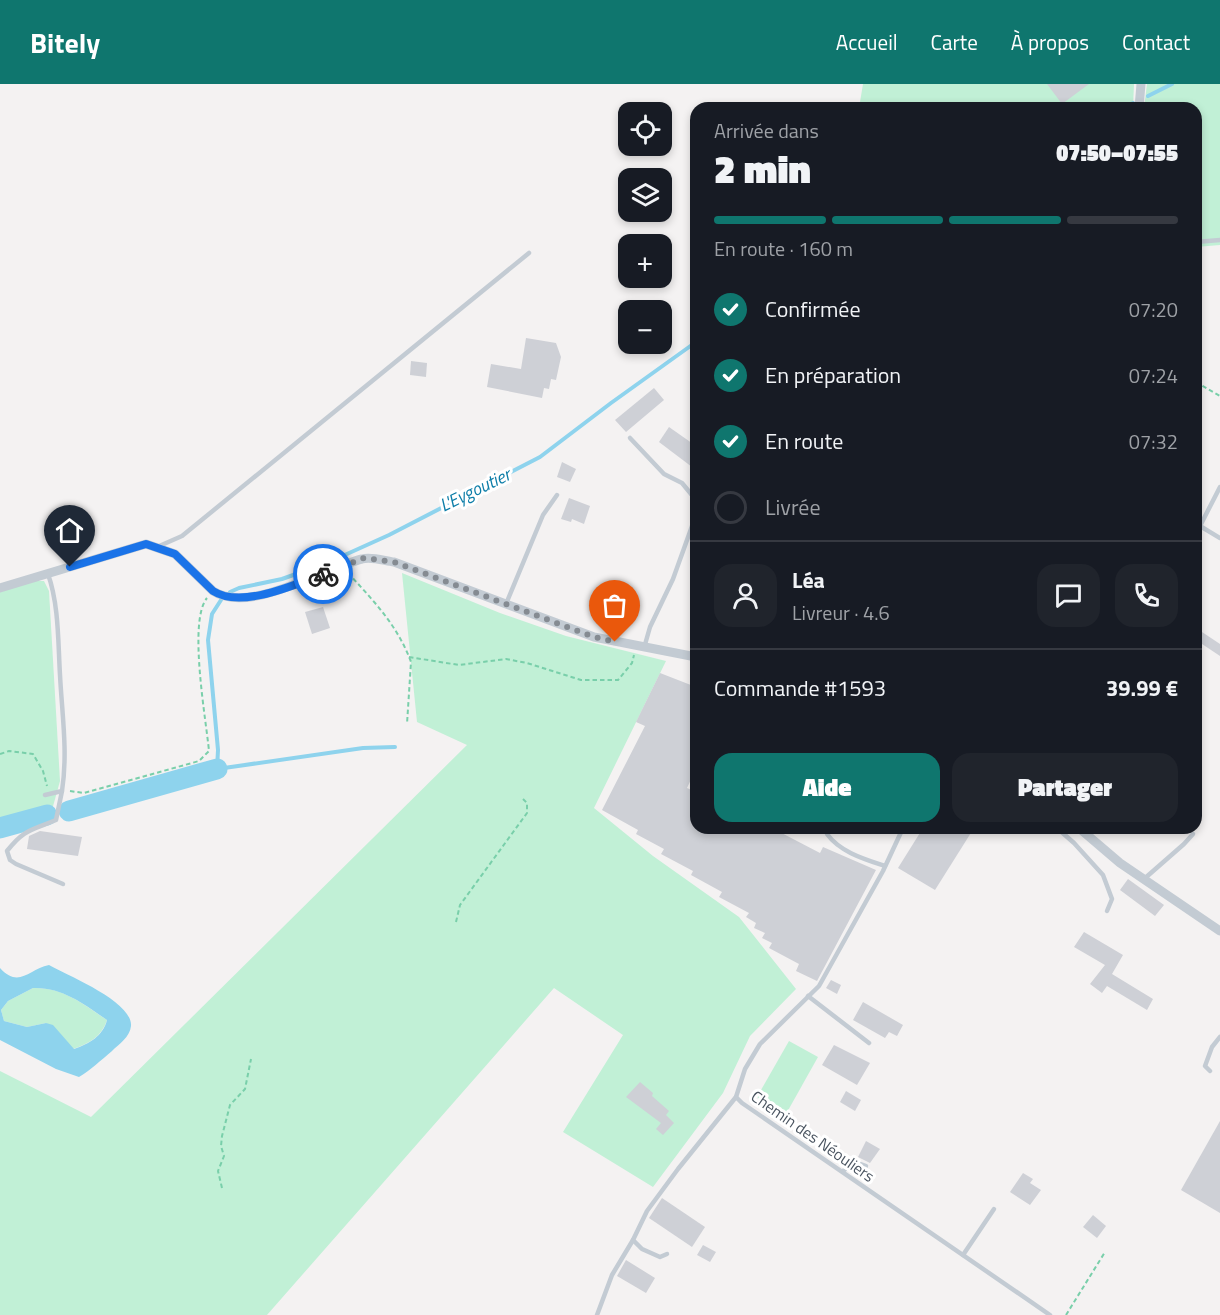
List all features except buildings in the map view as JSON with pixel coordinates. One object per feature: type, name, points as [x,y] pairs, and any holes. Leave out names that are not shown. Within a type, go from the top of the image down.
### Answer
[{"type":"street","points":[[1140,102],[1141,84]]},
{"type":"street","points":[[0,588],[146,544],[175,554],[213,591],[234,599],[295,585],[364,558],[394,562],[594,637],[690,656]]},
{"type":"street","points":[[1086,834],[1120,863],[1220,931]]},
{"type":"lane","points":[[1202,242],[1220,240]]},
{"type":"lane","points":[[157,547],[182,536],[529,253]]},
{"type":"lane","points":[[630,438],[664,474],[682,483],[690,493]]},
{"type":"lane","points":[[1202,518],[1220,487]]},
{"type":"lane","points":[[506,604],[543,515],[557,495]]},
{"type":"lane","points":[[1202,527],[1220,538]]},
{"type":"lane","points":[[640,647],[673,579],[690,532]]},
{"type":"lane","points":[[48,574],[53,587],[56,616],[66,767],[56,820],[30,829],[17,838],[7,851],[10,860],[16,864],[63,884]]},
{"type":"lane","points":[[47,794],[62,791]]},
{"type":"lane","points":[[827,834],[831,840],[846,851],[885,866]]},
{"type":"lane","name":"Chemin des Néouliers","points":[[900,834],[819,986],[760,1044],[745,1069],[736,1097],[1050,1315]]},
{"type":"lane","points":[[1064,834],[1103,875],[1112,899],[1107,910]]},
{"type":"lane","points":[[1144,879],[1193,834]]},
{"type":"lane","points":[[808,996],[869,1043]]},
{"type":"lane","points":[[1209,1071],[1205,1066],[1212,1047],[1220,1037]]},
{"type":"lane","points":[[597,1315],[612,1275],[657,1197],[736,1097]]},
{"type":"lane","points":[[843,1172],[855,1162],[866,1166]]},
{"type":"lane","points":[[963,1255],[994,1209]]},
{"type":"lane","points":[[633,1240],[642,1249],[660,1257],[667,1254]]},
{"type":"path","points":[[1202,386],[1220,396]]},
{"type":"path","points":[[342,566],[371,597],[405,646],[411,662],[407,724]]},
{"type":"path","points":[[62,791],[84,793],[199,761],[209,751],[198,632],[202,604],[213,591]]},
{"type":"path","points":[[409,657],[459,664],[506,659],[527,663],[581,680],[618,680],[632,663],[640,647]]},
{"type":"path","points":[[0,754],[9,751],[33,754],[43,771],[47,794]]},
{"type":"path","points":[[456,922],[460,905],[527,813],[527,803],[524,799]]},
{"type":"path","points":[[222,1188],[218,1171],[224,1156],[221,1146],[222,1136],[230,1105],[245,1089],[251,1059]]},
{"type":"path","points":[[1066,1315],[1105,1252]]},
{"type":"green space","points":[[863,84],[1134,84],[1133,102],[860,102]]},
{"type":"green space","points":[[1147,84],[1220,84],[1220,245],[1202,246],[1202,102],[1145,102]]},
{"type":"green space","points":[[402,573],[500,613],[566,636],[666,661],[594,808],[653,856],[739,917],[796,989],[750,1036],[723,1093],[653,1187],[563,1132],[623,1035],[554,988],[267,1315],[0,1315],[0,1071],[91,1117],[467,745],[417,722]]},
{"type":"green space","points":[[34,581],[44,581],[49,591],[60,781],[52,810],[0,823],[0,591]]},
{"type":"green space","points":[[33,988],[44,988],[63,993],[107,1020],[105,1026],[94,1039],[73,1049],[46,1023],[27,1027],[4,1021],[1,1010],[8,1001]]},
{"type":"green space","points":[[789,1041],[818,1057],[786,1114],[757,1097]]},
{"type":"water","points":[[49,965],[98,991],[122,1008],[129,1017],[131,1026],[126,1037],[96,1065],[79,1077],[56,1069],[0,1040],[0,968],[13,977],[19,977]],"holes":[[[33,988],[44,988],[63,993],[107,1020],[99,1035],[85,1045],[74,1049],[53,1025],[46,1023],[27,1027],[4,1021],[1,1010],[8,1001]]]},
{"type":"waterway","name":"L'Eygoutier","points":[[1148,96],[1172,84]]},
{"type":"waterway","name":"L'Eygoutier","points":[[230,592],[282,579],[327,563],[389,535],[540,457],[690,346]]},
{"type":"waterway","name":"L'Eygoutier","points":[[221,600],[212,614],[208,640],[218,750],[217,769],[363,748],[395,747]]},
{"type":"waterway","name":"L'Eygoutier","points":[[69,811],[217,769]]},
{"type":"waterway","name":"L'Eygoutier","points":[[0,828],[47,815]]},
{"type":"way so far","points":[[323,574],[364,558],[394,562],[594,637],[615,642]]},
{"type":"route","points":[[70,567],[146,544],[175,554],[213,591],[234,599],[295,585],[323,574]]}]
